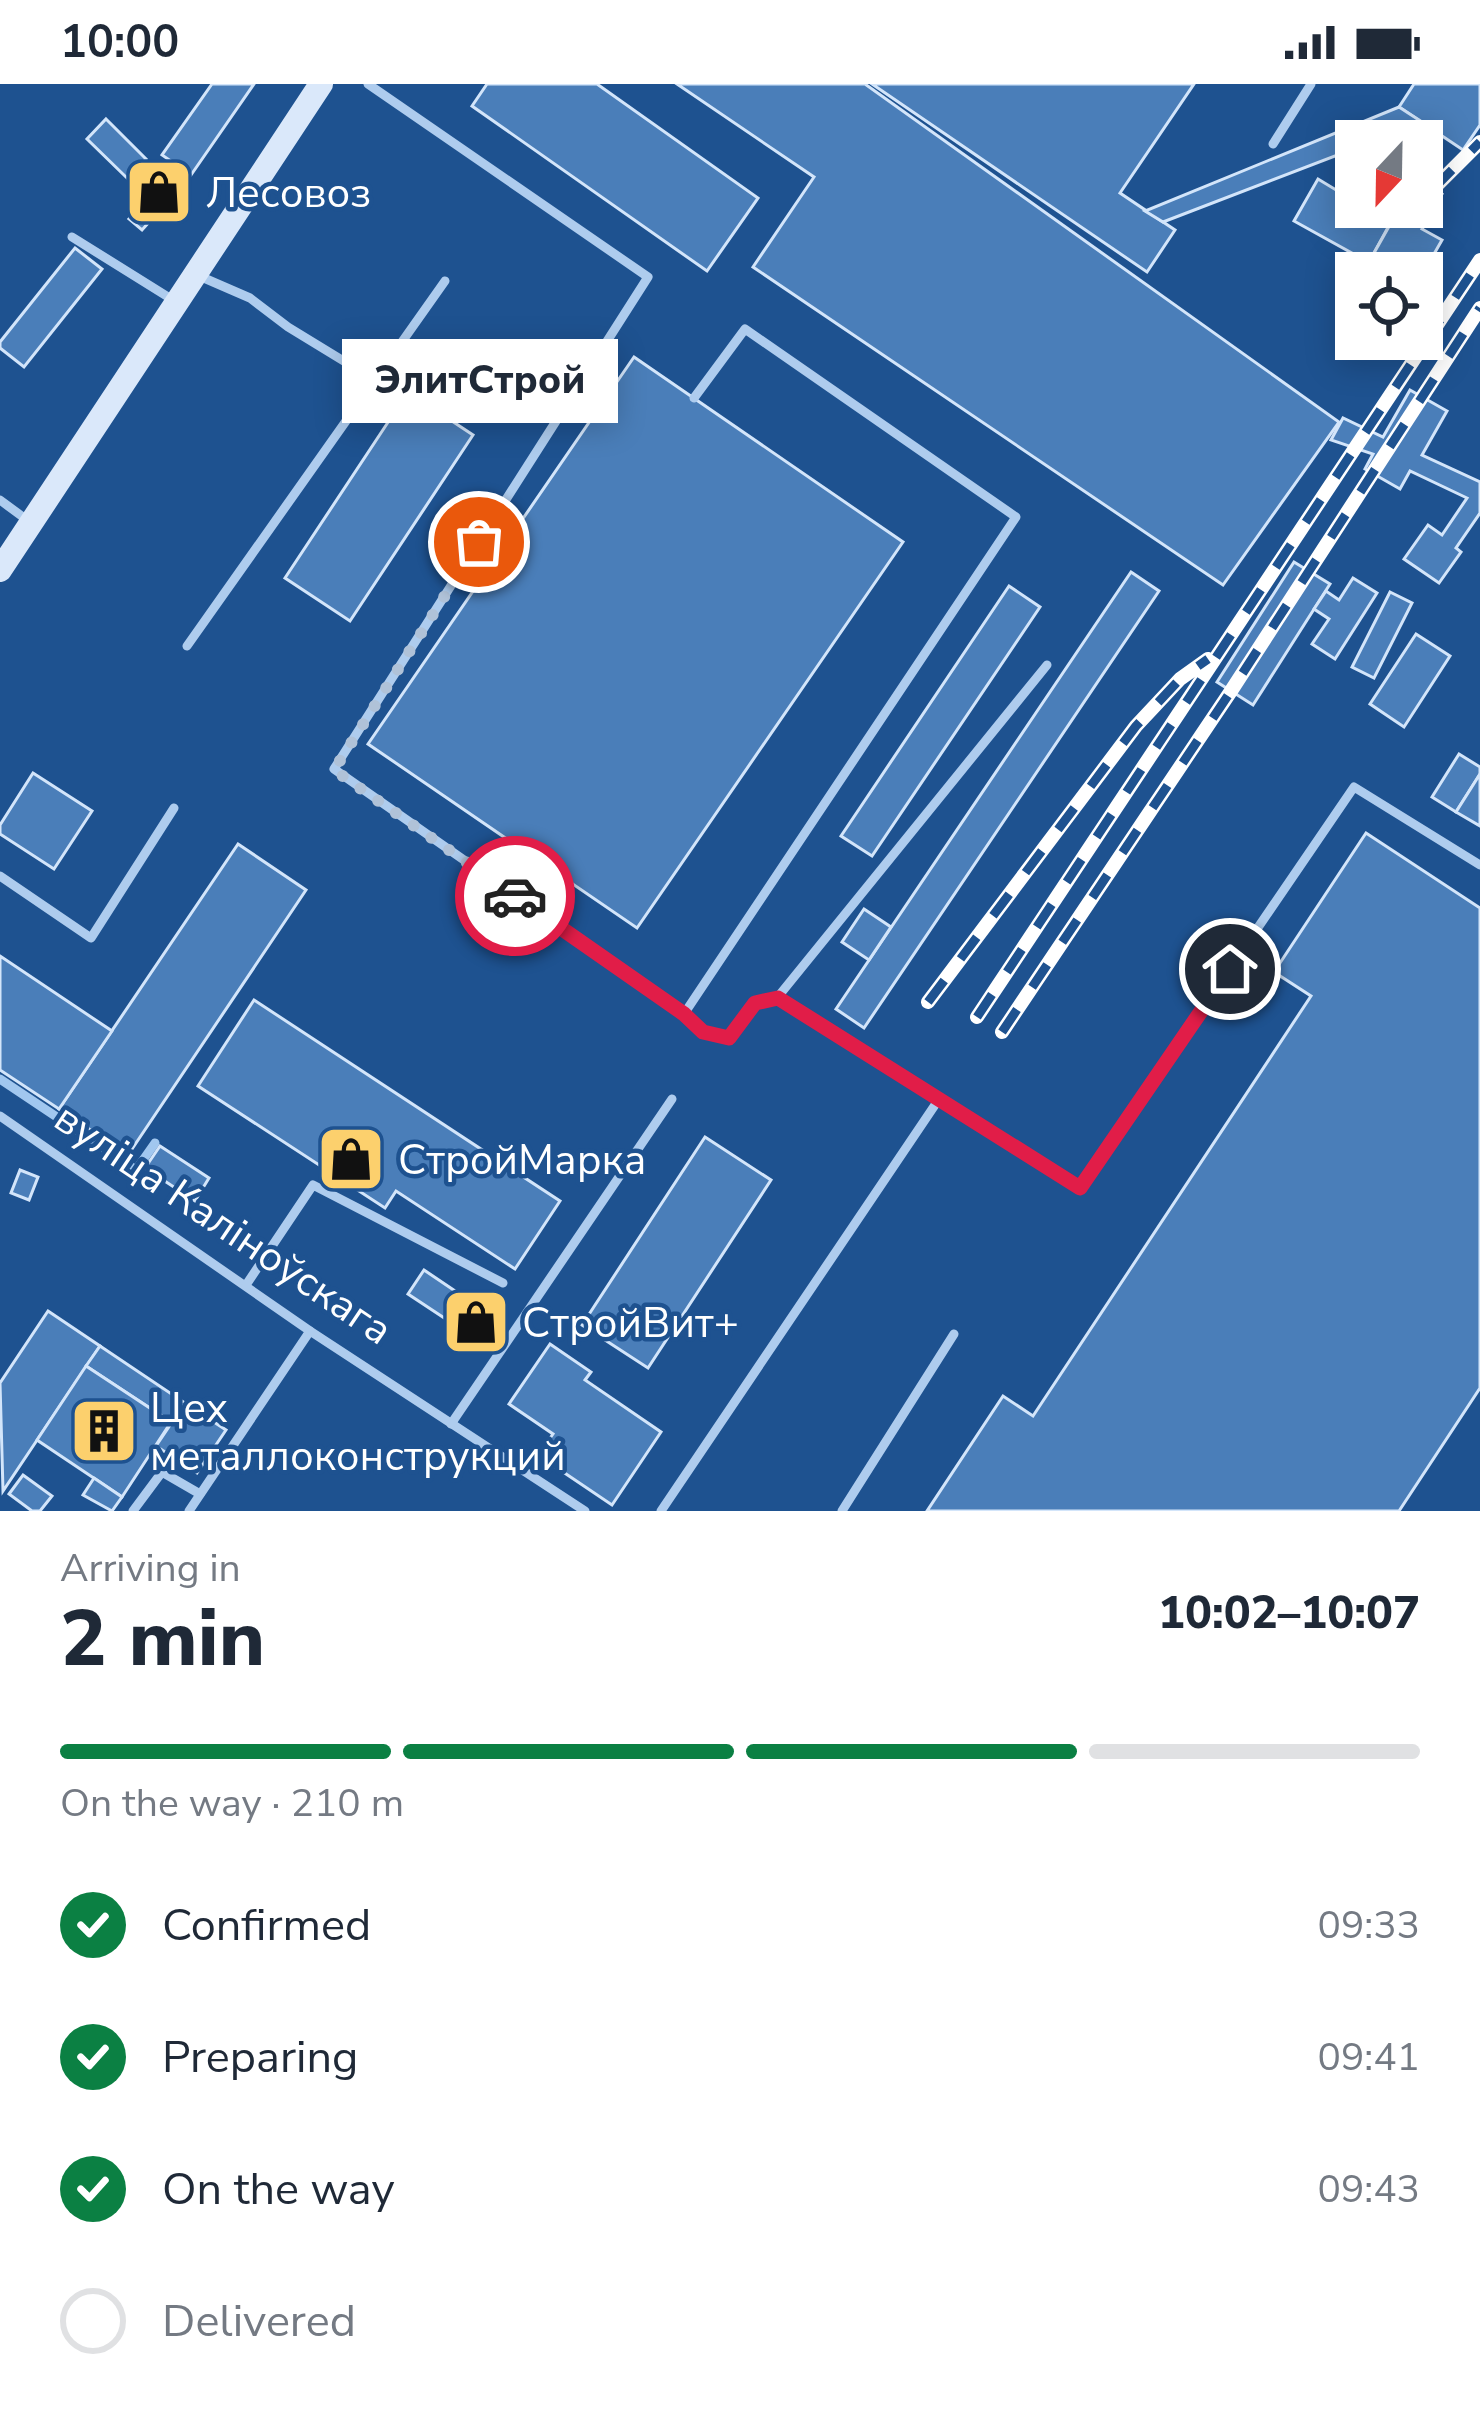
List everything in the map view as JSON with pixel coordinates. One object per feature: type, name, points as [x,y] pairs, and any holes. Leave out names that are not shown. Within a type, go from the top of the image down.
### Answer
[{"type":"street","points":[[0,570],[321,84]]},
{"type":"lane","points":[[368,84],[648,277],[334,770],[684,1014],[703,1032],[729,1038],[755,1003],[778,998],[1047,665]]},
{"type":"lane","points":[[1273,144],[1312,84]]},
{"type":"lane","points":[[72,237],[177,303]]},
{"type":"lane","points":[[196,275],[250,298],[378,382]]},
{"type":"lane","points":[[187,646],[445,281]]},
{"type":"lane","points":[[684,1014],[1016,517],[745,329],[694,398]]},
{"type":"lane","points":[[0,500],[31,524]]},
{"type":"lane","points":[[778,998],[1080,1188],[1354,787],[1480,865]]},
{"type":"lane","points":[[0,876],[91,938],[174,808]]},
{"type":"lane","points":[[451,1424],[672,1099]]},
{"type":"lane","points":[[661,1511],[939,1099]]},
{"type":"lane","name":"вуліца Каліноўскага","points":[[0,1116],[310,1331],[585,1511]]},
{"type":"lane","points":[[246,1285],[313,1185],[503,1282]]},
{"type":"lane","points":[[189,1511],[310,1331]]},
{"type":"lane","points":[[842,1511],[954,1334]]},
{"type":"lane","points":[[134,1511],[162,1472],[200,1494]]},
{"type":"building","points":[[212,84],[254,84],[191,175],[162,155]]},
{"type":"building","points":[[487,84],[597,84],[758,198],[707,271],[472,106]]},
{"type":"building","points":[[677,84],[865,84],[1339,422],[1223,585],[753,267],[814,177]]},
{"type":"building","points":[[872,84],[1194,84],[1120,193],[1175,230],[1147,272]]},
{"type":"building","points":[[1414,84],[1480,84],[1480,125],[1463,150],[1443,137],[1443,120],[1418,120],[1399,107]]},
{"type":"building","points":[[1399,107],[1419,120],[1367,120]]},
{"type":"building","points":[[106,119],[146,159],[127,178],[87,139]]},
{"type":"building","points":[[1335,133],[1335,156],[1163,222],[1145,211]]},
{"type":"building","points":[[152,167],[171,185],[159,198],[140,181]]},
{"type":"building","points":[[1318,179],[1335,189],[1335,228],[1388,228],[1375,252],[1350,252],[1294,221]]},
{"type":"building","points":[[146,201],[158,212],[142,230],[129,219]]},
{"type":"building","points":[[1388,228],[1423,228],[1442,240],[1435,252],[1375,252]]},
{"type":"building","points":[[75,248],[102,269],[24,367],[0,348],[0,342]]},
{"type":"building","points":[[634,357],[903,542],[637,928],[368,744]]},
{"type":"building","points":[[1410,390],[1447,411],[1422,455],[1480,482],[1480,513],[1439,583],[1404,559],[1428,525],[1442,535],[1467,498],[1410,471],[1400,489],[1365,469],[1373,454],[1331,440],[1343,418],[1383,437]]},
{"type":"building","points":[[408,392],[473,435],[350,621],[285,578]]},
{"type":"building","points":[[1294,562],[1330,584],[1253,705],[1217,682]]},
{"type":"building","points":[[1131,572],[1159,591],[864,1028],[836,1009]]},
{"type":"building","points":[[1353,578],[1377,593],[1335,659],[1312,644],[1329,619],[1314,609],[1326,591],[1339,600]]},
{"type":"building","points":[[1009,586],[1040,607],[872,856],[841,836]]},
{"type":"building","points":[[1390,592],[1412,603],[1374,678],[1352,667]]},
{"type":"building","points":[[1416,634],[1450,656],[1404,727],[1370,704]]},
{"type":"building","points":[[1459,754],[1480,767],[1480,774],[1456,812],[1432,797]]},
{"type":"building","points":[[33,773],[92,811],[54,869],[0,834],[0,825]]},
{"type":"building","points":[[1480,774],[1480,826],[1456,812]]},
{"type":"building","points":[[1366,833],[1480,908],[1480,1388],[1399,1511],[927,1511],[1003,1396],[1033,1416],[1311,996],[1274,972]]},
{"type":"building","points":[[238,844],[306,890],[128,1155],[59,1109]]},
{"type":"building","points":[[864,909],[891,927],[869,960],[842,942]]},
{"type":"building","points":[[0,956],[112,1031],[59,1109],[0,1070]]},
{"type":"building","points":[[254,1000],[560,1201],[515,1269],[396,1191],[385,1208],[198,1086]]},
{"type":"building","points":[[705,1137],[771,1180],[648,1368],[582,1325]]},
{"type":"building","points":[[160,1146],[209,1178],[195,1201],[145,1168]]},
{"type":"building","points":[[20,1170],[38,1177],[29,1200],[11,1193]]},
{"type":"building","points":[[424,1270],[498,1320],[482,1343],[408,1294]]},
{"type":"building","points":[[48,1311],[100,1346],[3,1491],[0,1383]]},
{"type":"building","points":[[550,1344],[591,1372],[585,1380],[661,1432],[612,1505],[538,1455],[553,1434],[509,1404]]},
{"type":"building","points":[[100,1346],[185,1403],[171,1422],[86,1366]]},
{"type":"building","name":"Цех металлоконструкций","points":[[86,1366],[171,1422],[122,1497],[37,1440]]},
{"type":"building","points":[[185,1403],[226,1430],[197,1473],[156,1446]]},
{"type":"building","points":[[23,1475],[52,1496],[40,1511],[32,1511],[9,1494]]},
{"type":"building","points":[[94,1478],[122,1497],[112,1511],[83,1495]]},
{"type":"waterway","points":[[0,1079],[136,1170],[155,1143]]},
{"type":"railway","points":[[1443,179],[1480,142]]},
{"type":"railway","points":[[977,1017],[1480,260]]},
{"type":"railway","points":[[1002,1032],[1480,308]]},
{"type":"railway","points":[[928,1002],[1136,726],[1180,679],[1208,659]]},
{"type":"way so far","points":[[479,542],[334,770],[515,896]]},
{"type":"place","name":"Лесовоз","points":[[159,192]]},
{"type":"place","name":"ЭлитСтрой","points":[[479,542]]},
{"type":"place","name":"СтройМарка","points":[[351,1159]]},
{"type":"place","name":"СтройВит+","points":[[476,1322]]},
{"type":"place","name":"Цех металлоконструкций","points":[[104,1431]]},
{"type":"route","points":[[515,896],[703,1032],[729,1038],[755,1003],[778,998],[1080,1188],[1230,969]]}]
